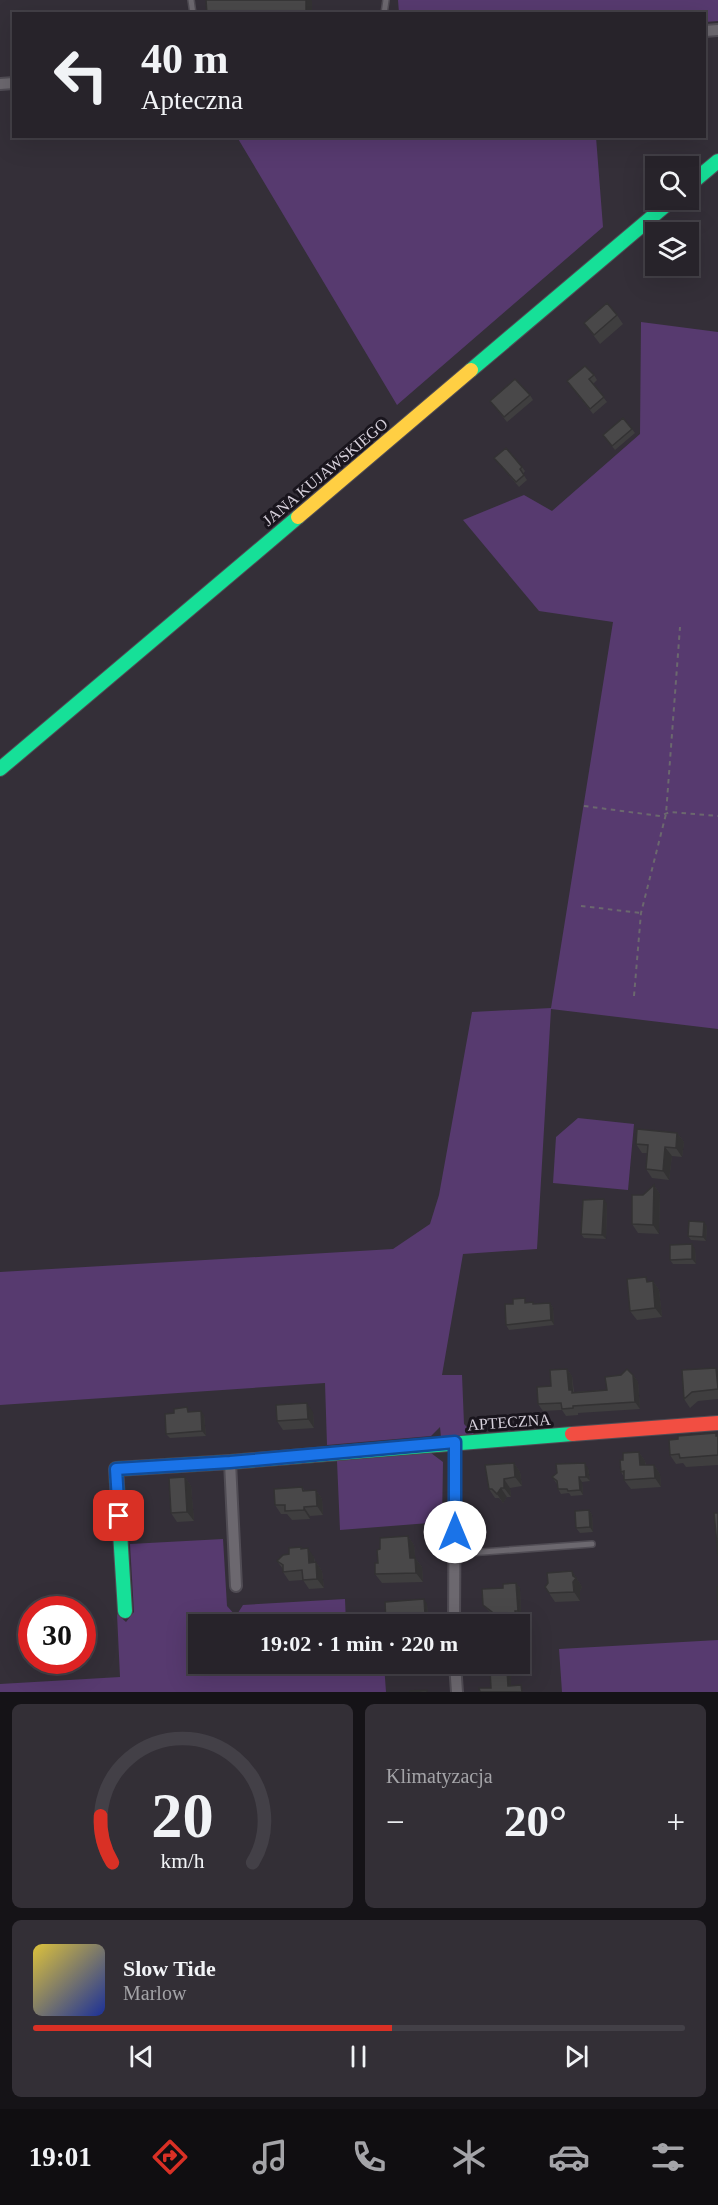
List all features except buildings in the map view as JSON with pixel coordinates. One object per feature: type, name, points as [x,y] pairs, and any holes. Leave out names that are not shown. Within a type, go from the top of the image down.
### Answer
[{"type":"main road","points":[[699,177],[718,161]]},
{"type":"main road","name":"JANA KUJAWSKIEGO","points":[[0,769],[660,210]]},
{"type":"main road","name":"APTECZNA","points":[[125,1611],[116,1469],[718,1423]]},
{"type":"street","points":[[454,1614],[455,1442]]},
{"type":"street","points":[[230,1462],[236,1586]]},
{"type":"street","points":[[456,1674],[457,1692]]},
{"type":"lane","points":[[454,1554],[592,1544]]},
{"type":"path","points":[[634,996],[641,913],[666,814],[680,627]]},
{"type":"path","points":[[584,806],[660,816],[670,812],[718,816]]},
{"type":"path","points":[[581,906],[641,913]]},
{"type":"shaded area","points":[[398,0],[718,0],[718,21],[706,22],[706,12],[399,12]]},
{"type":"shaded area","points":[[238,138],[596,138],[603,227],[397,405]]},
{"type":"shaded area","points":[[641,322],[718,332],[718,1029],[551,1009],[537,1249],[463,1254],[442,1375],[462,1375],[464,1424],[474,1434],[441,1437],[440,1427],[431,1436],[327,1445],[325,1383],[0,1405],[0,1272],[393,1249],[430,1224],[439,1195],[472,1012],[551,1008],[613,622],[539,611],[463,520],[524,495],[552,511],[640,434]]},
{"type":"shaded area","points":[[578,1118],[634,1124],[628,1190],[553,1183],[556,1137]]},
{"type":"shaded area","points":[[431,1453],[443,1462],[442,1522],[340,1530],[337,1461]]},
{"type":"shaded area","points":[[223,1539],[227,1606],[234,1614],[188,1614],[188,1674],[385,1674],[386,1692],[0,1692],[0,1684],[120,1677],[117,1614],[126,1622],[134,1612],[130,1544]]},
{"type":"shaded area","points":[[345,1599],[346,1614],[237,1614],[243,1605]]},
{"type":"shaded area","points":[[718,1640],[718,1692],[562,1692],[559,1649]]},
{"type":"traffic: fast","points":[[699,177],[718,161]]},
{"type":"traffic: fast","points":[[471,370],[660,210]]},
{"type":"traffic: fast","points":[[0,769],[298,517]]},
{"type":"traffic: fast","points":[[125,1611],[116,1469],[572,1434]]},
{"type":"traffic: slow","points":[[298,517],[471,370]]},
{"type":"traffic: jam","points":[[572,1434],[718,1423]]},
{"type":"route","points":[[119,1516],[116,1469],[230,1462],[455,1442],[455,1532]]}]
